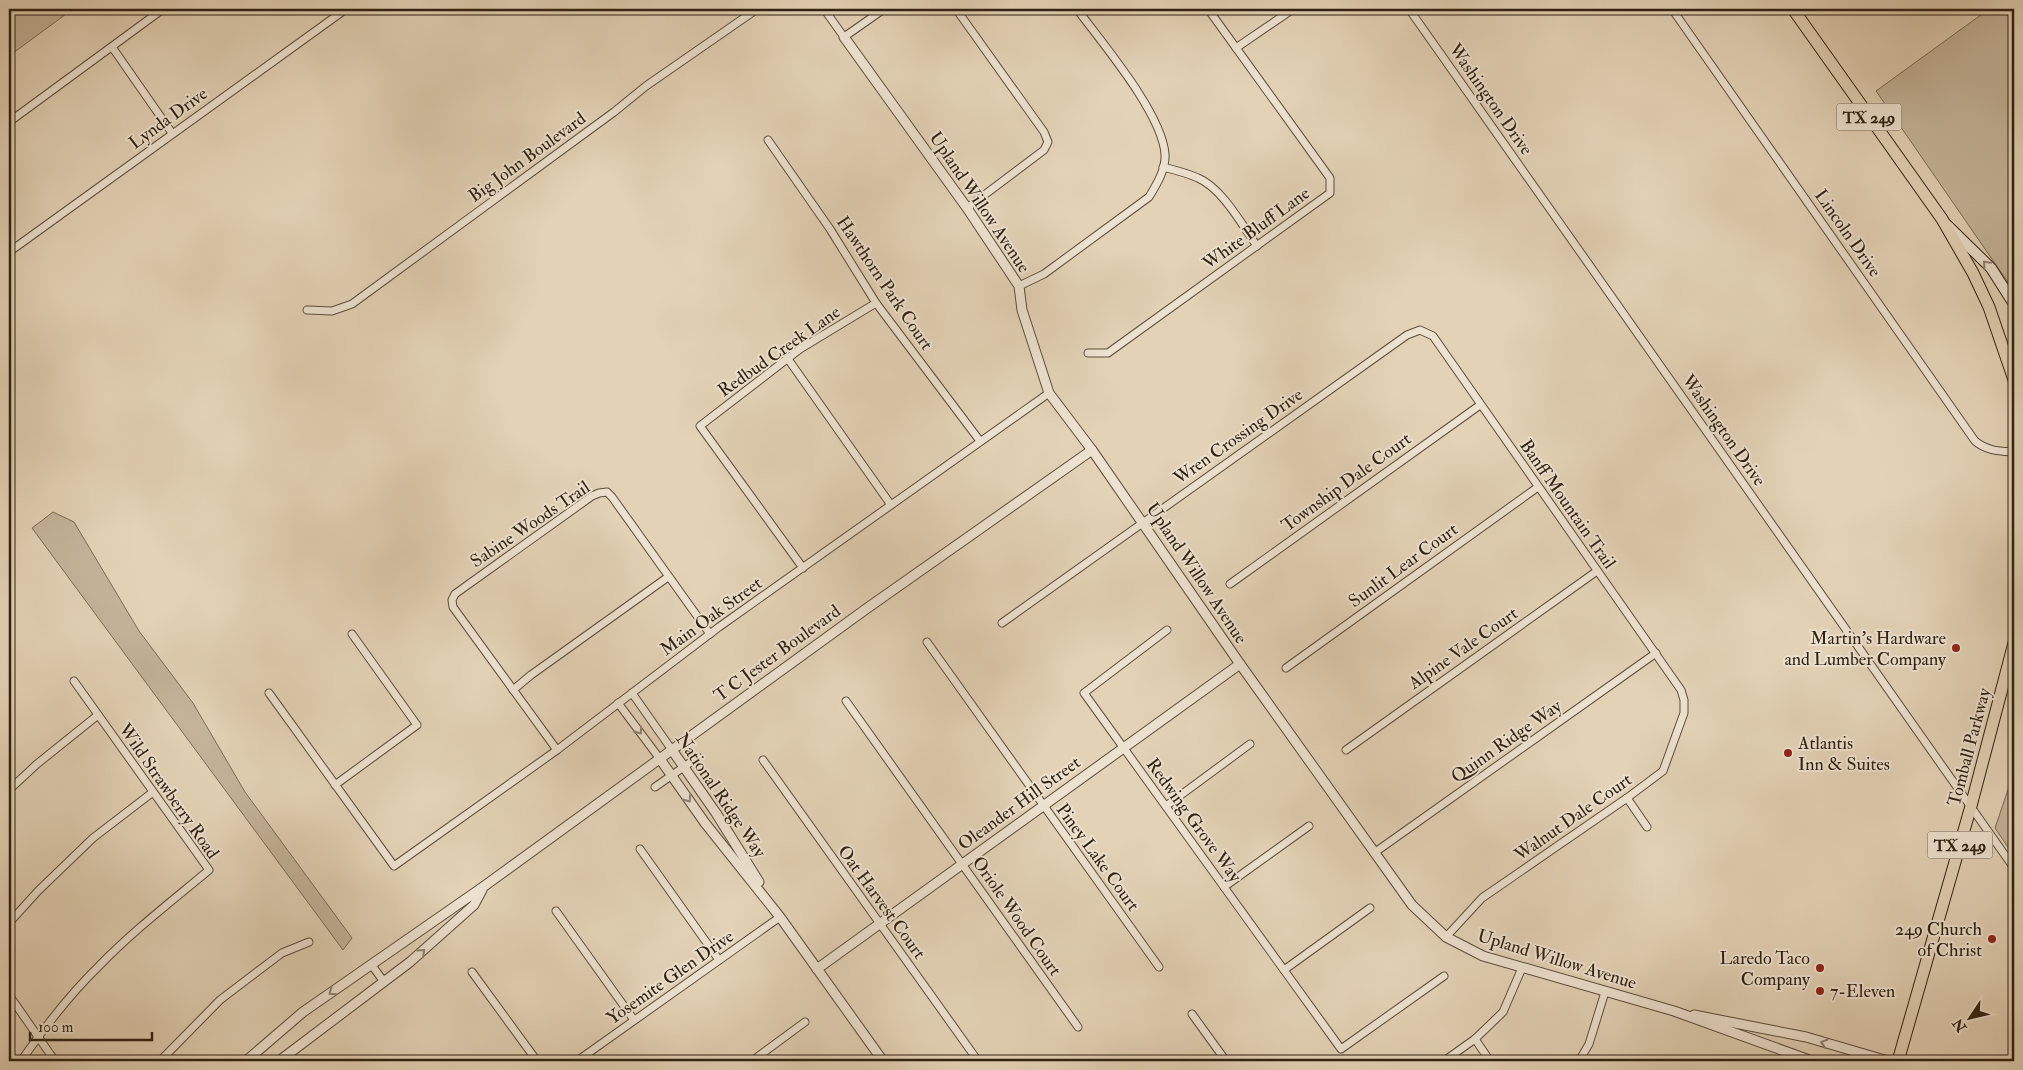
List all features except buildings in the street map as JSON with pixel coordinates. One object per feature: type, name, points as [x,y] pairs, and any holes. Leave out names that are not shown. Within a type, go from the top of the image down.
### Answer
[{"type":"main road","name":"TX 249","points":[[1793,9],[1942,219],[1973,273],[1989,307],[2014,380]]},
{"type":"main road","points":[[1942,219],[1991,268],[2014,304]]},
{"type":"main road","name":"Tomball Parkway","points":[[1898,1061],[1971,806],[2010,681],[2014,643]]},
{"type":"street","points":[[9,122],[163,9]]},
{"type":"street","name":"Lynda Drive","points":[[9,252],[346,9]]},
{"type":"street","name":"Big John Boulevard","points":[[308,310],[332,311],[352,304],[614,112],[646,86],[757,9]]},
{"type":"street","name":"Upland Willow Avenue","points":[[824,9],[967,208],[1018,286],[1022,310],[1050,393],[1412,905],[1446,936],[1483,956],[1674,1012],[1812,1061]]},
{"type":"street","points":[[844,37],[884,9]]},
{"type":"street","points":[[956,9],[1044,132],[1048,142],[1044,150],[967,208]]},
{"type":"street","points":[[1018,286],[1044,274],[1149,196],[1158,183],[1164,167],[1166,156],[1163,138],[1156,122],[1135,88],[1077,9]]},
{"type":"street","name":"White Bluff Lane","points":[[1088,353],[1108,353],[1330,193],[1330,178],[1208,9]]},
{"type":"street","points":[[1236,48],[1293,9]]},
{"type":"street","name":"Washington Drive","points":[[1409,9],[2014,868]]},
{"type":"street","name":"Lincoln Drive","points":[[1672,9],[1975,441],[1989,450],[2014,452]]},
{"type":"street","points":[[112,47],[172,133]]},
{"type":"street","name":"Hawthorn Park Court","points":[[768,140],[830,229],[876,303],[980,441]]},
{"type":"street","points":[[1164,167],[1199,178],[1210,186],[1222,198],[1257,246]]},
{"type":"street","name":"Redbud Creek Lane","points":[[803,568],[700,426],[788,359],[876,303]]},
{"type":"street","name":"Banff Mountain Trail","points":[[1420,330],[1432,336],[1656,653],[1681,690],[1684,700]]},
{"type":"street","name":"Wren Crossing Drive","points":[[1002,623],[1407,335],[1420,330]]},
{"type":"street","points":[[788,359],[891,504]]},
{"type":"street","name":"Main Oak Street","points":[[335,785],[394,866],[557,750],[710,634],[1050,393]]},
{"type":"street","name":"Township Dale Court","points":[[1230,584],[1480,405]]},
{"type":"street","name":"T C Jester Boulevard","points":[[246,1061],[303,1012],[483,887],[866,609],[1092,450]]},
{"type":"street","name":"Sunlit Lear Court","points":[[1286,668],[1538,487]]},
{"type":"street","name":"Sabine Woods Trail","points":[[513,690],[453,607],[452,600],[455,594],[599,493],[607,492],[612,497],[710,634]]},
{"type":"street","name":"Alpine Vale Court","points":[[1346,750],[1598,572]]},
{"type":"street","points":[[557,750],[513,690],[531,675],[668,577]]},
{"type":"street","name":"Redwing Grove Way","points":[[1167,630],[1084,692],[1341,1049],[1444,976]]},
{"type":"street","points":[[269,694],[335,785],[417,726],[352,634]]},
{"type":"street","name":"Piney Lake Court","points":[[927,642],[1159,967]]},
{"type":"street","name":"Quinn Ridge Way","points":[[1374,853],[1656,653]]},
{"type":"street","name":"Oleander Hill Street","points":[[817,968],[1240,664]]},
{"type":"street","name":"Wild Strawberry Road","points":[[21,1061],[38,1037],[98,966],[144,924],[209,870],[74,681]]},
{"type":"street","name":"National Ridge Way","points":[[632,693],[716,813],[780,916]]},
{"type":"street","name":"Walnut Dale Court","points":[[1446,936],[1482,898],[1663,771],[1684,713],[1684,700]]},
{"type":"street","name":"Oriole Wood Court","points":[[846,701],[1078,1027]]},
{"type":"street","name":"National Ridge Way","points":[[618,703],[705,823],[780,916],[883,1061]]},
{"type":"street","points":[[9,790],[37,764],[98,715]]},
{"type":"street","points":[[1166,806],[1250,744]]},
{"type":"street","points":[[655,787],[698,757]]},
{"type":"street","name":"Oat Harvest Court","points":[[762,760],[978,1061]]},
{"type":"street","points":[[9,923],[38,891],[93,838],[153,792]]},
{"type":"street","points":[[1627,798],[1647,827]]},
{"type":"street","points":[[1224,887],[1309,826]]},
{"type":"street","points":[[640,849],[719,960]]},
{"type":"street","name":"T C Jester Boulevard","points":[[279,1061],[410,962],[474,905],[483,887]]},
{"type":"street","points":[[1284,970],[1370,908]]},
{"type":"street","points":[[556,910],[634,1020]]},
{"type":"street","name":"Yosemite Glen Drive","points":[[577,1061],[780,916]]},
{"type":"street","points":[[160,1061],[220,1000],[282,953],[309,942]]},
{"type":"street","points":[[372,964],[384,982]]},
{"type":"street","points":[[1444,1061],[1475,1039],[1503,1012],[1522,968]]},
{"type":"street","points":[[472,972],[537,1061]]},
{"type":"street","points":[[1579,1061],[1589,1044],[1605,992]]},
{"type":"street","points":[[9,995],[55,1061]]},
{"type":"street","name":"Upland Willow Avenue","points":[[1674,1012],[1779,1032],[1888,1061]]},
{"type":"street","points":[[1192,1014],[1226,1061]]},
{"type":"street","points":[[752,1061],[805,1022]]},
{"type":"street","points":[[1774,1048],[1779,1032]]},
{"type":"street","points":[[1475,1039],[1490,1061]]},
{"type":"shaded area","points":[[9,9],[73,9],[9,56]]},
{"type":"shaded area","points":[[1989,9],[2014,9],[2014,291],[1876,91]]},
{"type":"shaded area","points":[[53,512],[74,522],[139,631],[193,703],[245,792],[352,938],[343,950],[32,528]]},
{"type":"shaded area","points":[[2014,772],[2014,856],[1995,828]]},
{"type":"place","name":"Martin's Hardware and Lumber Company","points":[[1956,648]]},
{"type":"place","name":"Atlantis Inn & Suites","points":[[1788,753]]},
{"type":"place","name":"249 Church of Christ","points":[[1992,939]]},
{"type":"place","name":"Laredo Taco Company","points":[[1820,968]]},
{"type":"place","name":"7-Eleven","points":[[1820,991]]}]
